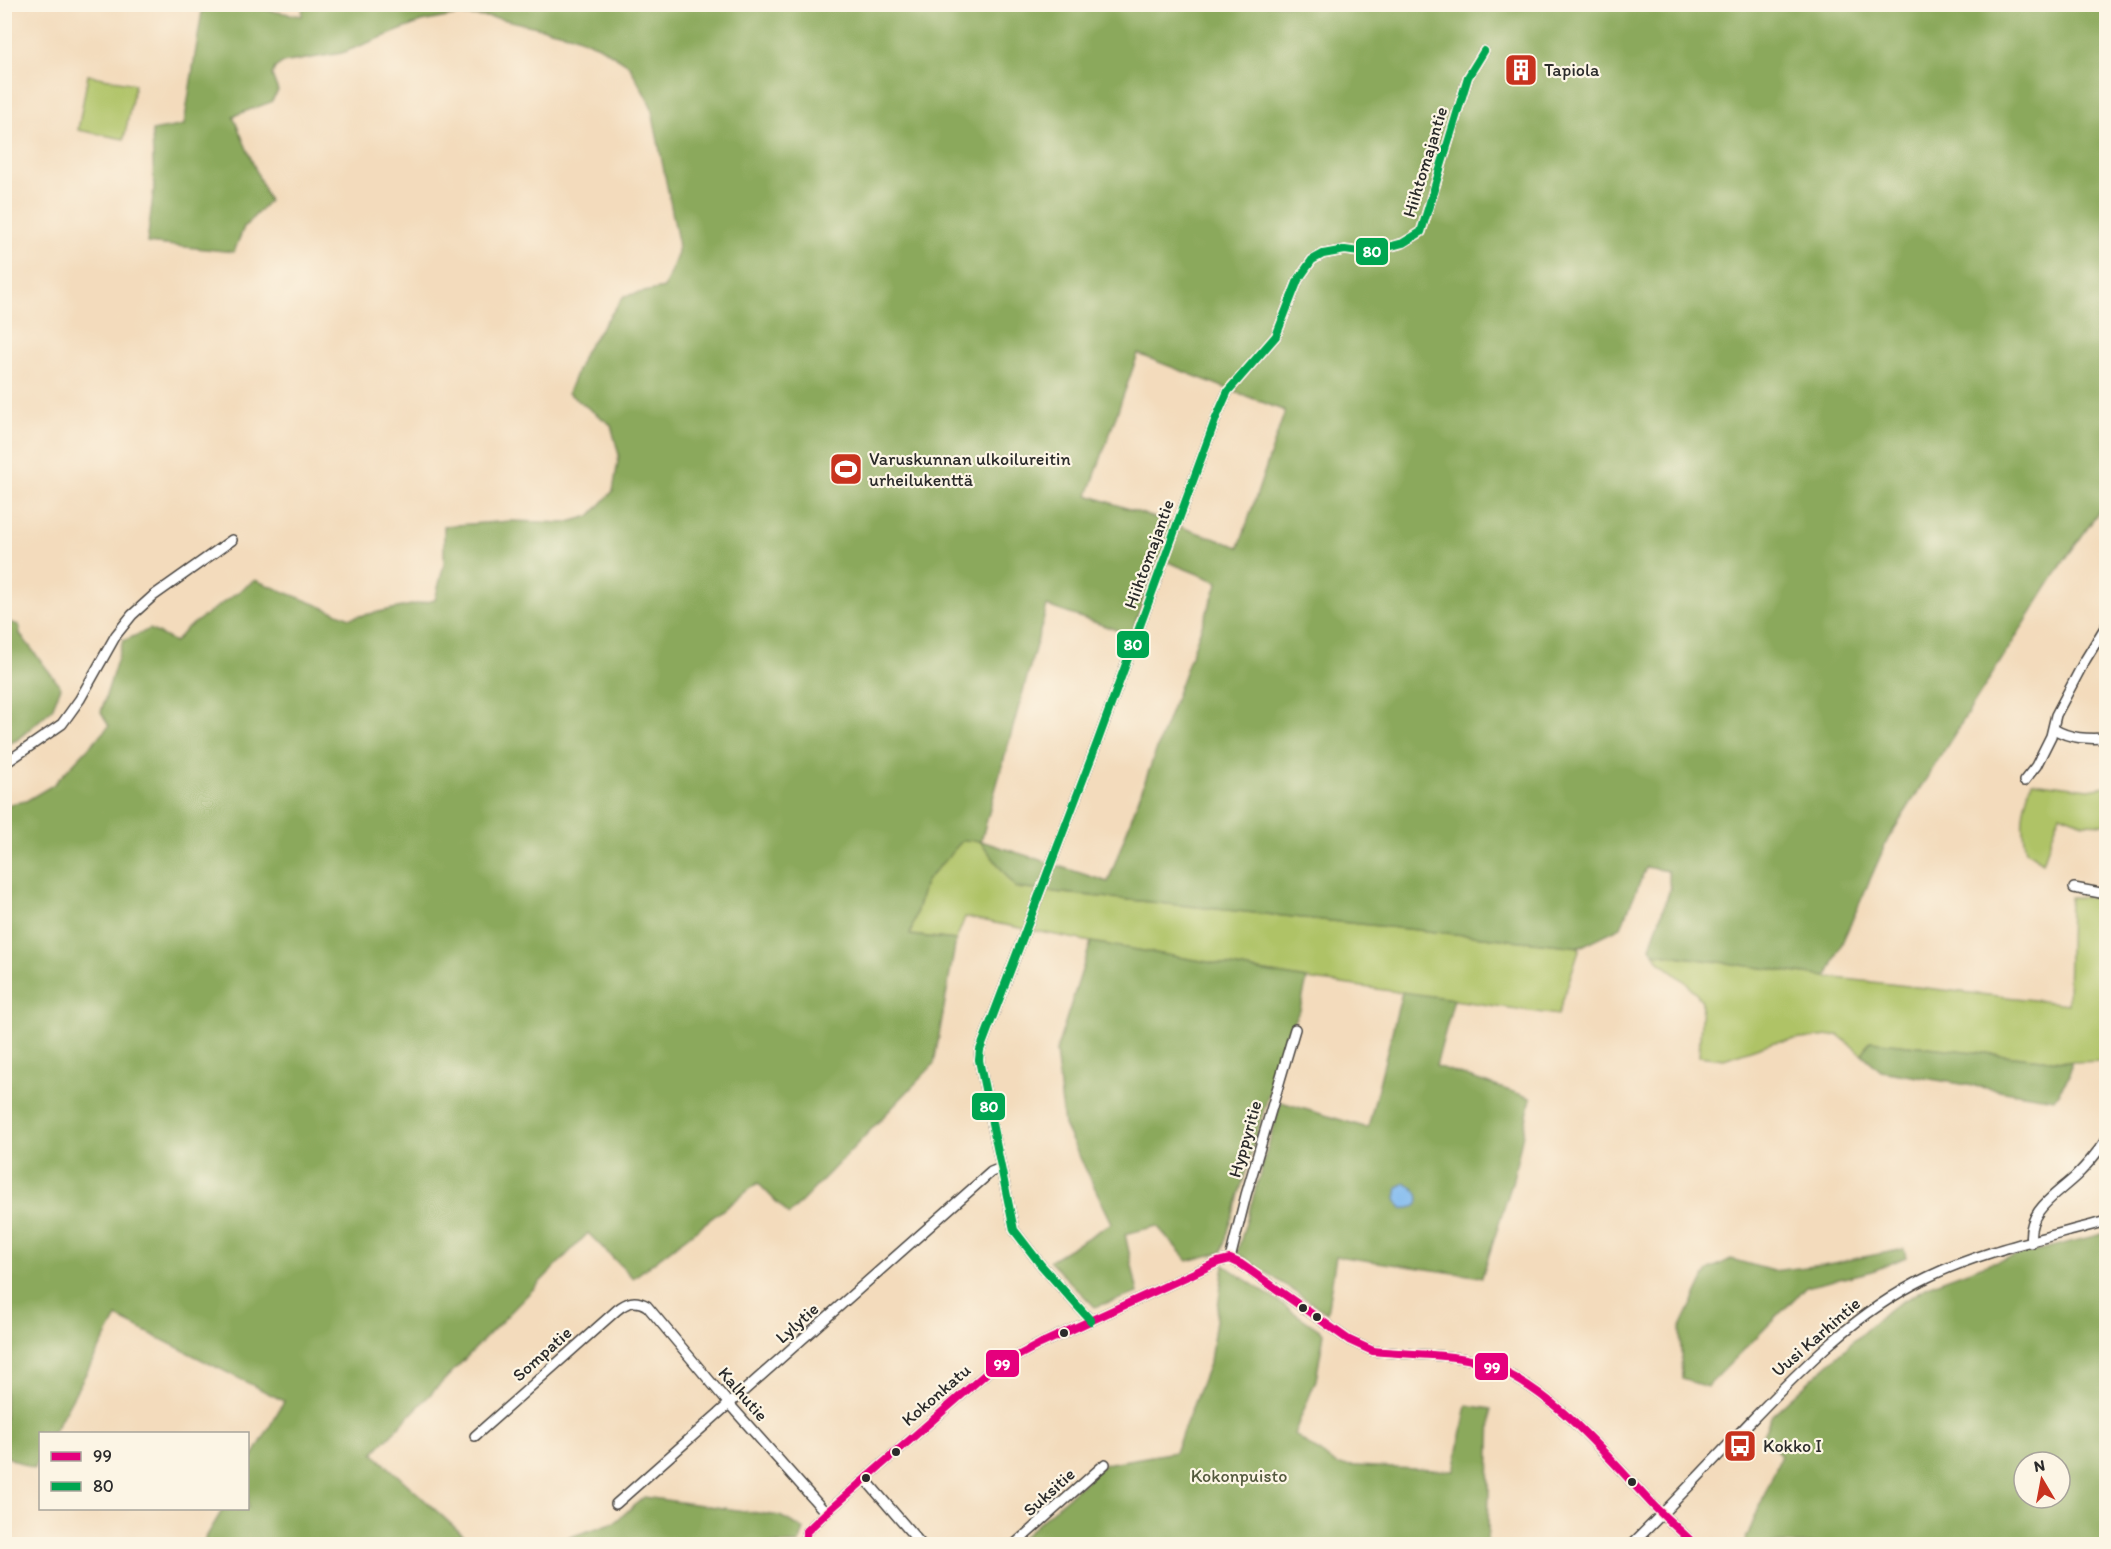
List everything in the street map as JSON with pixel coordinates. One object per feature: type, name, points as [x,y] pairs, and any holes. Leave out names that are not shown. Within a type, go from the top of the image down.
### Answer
[{"type":"street","name":"Hiihtomajantie","points":[[1091,1322],[1041,1266],[1014,1230],[979,1060],[980,1050],[1228,391],[1276,336],[1298,280],[1312,260],[1323,254],[1345,250],[1366,253],[1403,243],[1421,232],[1468,77],[1484,51]]},
{"type":"street","points":[[4,764],[62,724],[80,699],[116,635],[132,615],[153,596],[232,540]]},
{"type":"street","points":[[2024,781],[2036,766],[2054,729],[2056,715],[2106,626]]},
{"type":"street","points":[[2054,729],[2076,738],[2106,738]]},
{"type":"street","points":[[2074,888],[2106,894]]},
{"type":"street","name":"Hyppyritie","points":[[1230,1260],[1246,1195],[1294,1029]]},
{"type":"street","points":[[2031,1243],[2030,1226],[2036,1214],[2077,1175],[2106,1140]]},
{"type":"street","name":"Lylytie","points":[[616,1504],[991,1172],[1001,1168]]},
{"type":"street","name":"Uusi Karhintie","points":[[1632,1545],[1807,1363],[1852,1324],[1884,1302],[1929,1276],[1986,1255],[2106,1221]]},
{"type":"street","points":[[1230,1260],[1251,1270],[1305,1310],[1362,1347],[1373,1351],[1462,1359],[1497,1369],[1516,1379],[1554,1405],[1611,1457],[1653,1505],[1694,1545]]},
{"type":"street","name":"Kokonkatu","points":[[804,1545],[807,1531],[826,1513],[989,1371],[1040,1344],[1201,1269],[1230,1260]]},
{"type":"street","name":"Kalhutie","points":[[634,1301],[647,1306],[730,1405],[826,1513]]},
{"type":"street","name":"Sompatie","points":[[475,1436],[617,1310],[626,1303],[634,1301]]},
{"type":"street","name":"Suksitie","points":[[1015,1545],[1105,1464]]},
{"type":"street","points":[[865,1479],[921,1545]]},
{"type":"green space","points":[[303,4],[2106,5],[2106,502],[2064,561],[1888,839],[1827,977],[1654,953],[1650,947],[1670,889],[1668,871],[1646,867],[1621,927],[1580,947],[1016,888],[980,841],[963,840],[925,882],[910,935],[956,940],[934,1064],[789,1215],[758,1183],[633,1278],[588,1233],[373,1453],[473,1544],[202,1544],[222,1510],[249,1510],[249,1463],[284,1401],[117,1317],[54,1432],[39,1432],[39,1458],[34,1469],[5,1456],[5,805],[26,801],[53,785],[109,726],[101,712],[123,641],[150,629],[175,642],[186,629],[255,580],[350,618],[435,600],[444,564],[444,526],[511,521],[565,523],[590,516],[613,491],[619,455],[611,425],[568,393],[585,351],[624,296],[664,288],[678,253],[677,236],[651,106],[629,65],[599,46],[572,35],[497,18],[458,15],[421,22],[342,53],[282,63],[275,68],[272,75],[278,91],[271,102],[233,116],[269,201],[244,227],[234,252],[147,243],[154,188],[152,131],[184,125],[203,5],[235,5],[302,16]],"holes":[[[1138,354],[1285,411],[1239,547],[1088,495]],[[1158,558],[1218,582],[1108,882],[981,841],[1047,606],[1131,635]]]},
{"type":"green space","points":[[88,75],[135,84],[124,139],[78,130]]},
{"type":"green space","points":[[5,621],[19,625],[20,634],[61,687],[52,709],[17,740],[5,745]]},
{"type":"green space","points":[[2032,782],[2089,789],[2106,786],[2106,824],[2083,823],[2060,814],[2043,862],[2026,851],[2024,842],[2023,816]]},
{"type":"green space","points":[[962,840],[980,841],[1016,888],[1580,947],[1558,1015],[1307,979],[1091,942],[965,917],[956,940],[910,935],[925,882]]},
{"type":"green space","points":[[2070,897],[2106,898],[2106,1061],[2071,1062],[1871,1041],[1862,1054],[1838,1035],[1774,1042],[1724,1059],[1699,1056],[1702,1001],[1688,984],[1660,962],[1654,953],[1827,977],[2068,1004]]},
{"type":"green space","points":[[1091,942],[1307,979],[1300,1010],[1286,1035],[1222,1252],[1188,1261],[1157,1226],[1125,1234],[1138,1293],[1095,1307],[1049,1261],[1112,1223],[1064,1125],[1056,1051]]},
{"type":"green space","points":[[1402,992],[1454,999],[1436,1066],[1531,1098],[1512,1183],[1482,1277],[1336,1256],[1327,1313],[1237,1253],[1281,1102],[1368,1128]]},
{"type":"green space","points":[[1870,1041],[2071,1062],[2070,1075],[2054,1099],[1881,1071],[1862,1054]]},
{"type":"green space","points":[[2106,1233],[2106,1544],[1744,1544],[1781,1455],[1762,1436],[1772,1415],[1888,1310],[1932,1284],[1989,1263]]},
{"type":"green space","points":[[1904,1249],[1906,1257],[1873,1271],[1806,1287],[1707,1387],[1682,1379],[1680,1329],[1708,1270],[1731,1259],[1773,1271],[1823,1265]]},
{"type":"green space","name":"Kokonpuisto","points":[[1224,1265],[1324,1333],[1316,1380],[1294,1434],[1337,1465],[1454,1471],[1467,1405],[1491,1409],[1486,1544],[1015,1544],[1105,1464],[1175,1452],[1210,1361]]},
{"type":"green space","points":[[644,1497],[780,1516],[804,1529],[799,1544],[549,1544],[615,1522]]},
{"type":"water","points":[[1405,1183],[1416,1191],[1418,1196],[1419,1200],[1414,1207],[1401,1208],[1396,1199],[1398,1187]]},
{"type":"transit line","name":"80","points":[[1091,1321],[1041,1265],[1014,1230],[979,1060],[980,1050],[1228,391],[1276,336],[1298,280],[1312,260],[1323,254],[1345,250],[1366,253],[1403,243],[1421,232],[1468,77],[1484,51]]},
{"type":"transit line","name":"99","points":[[804,1544],[807,1531],[826,1513],[989,1371],[1040,1344],[1218,1262],[1230,1259],[1241,1264],[1349,1340],[1373,1351],[1443,1356],[1483,1363],[1531,1388],[1553,1404],[1595,1443],[1656,1508],[1694,1544]]},
{"type":"place","name":"Tapiola","points":[[1521,70]]},
{"type":"place","name":"Varuskunnan ulkoilureitin urheilukenttä","points":[[846,469]]},
{"type":"place","name":"Kokko I","points":[[1740,1446]]}]
